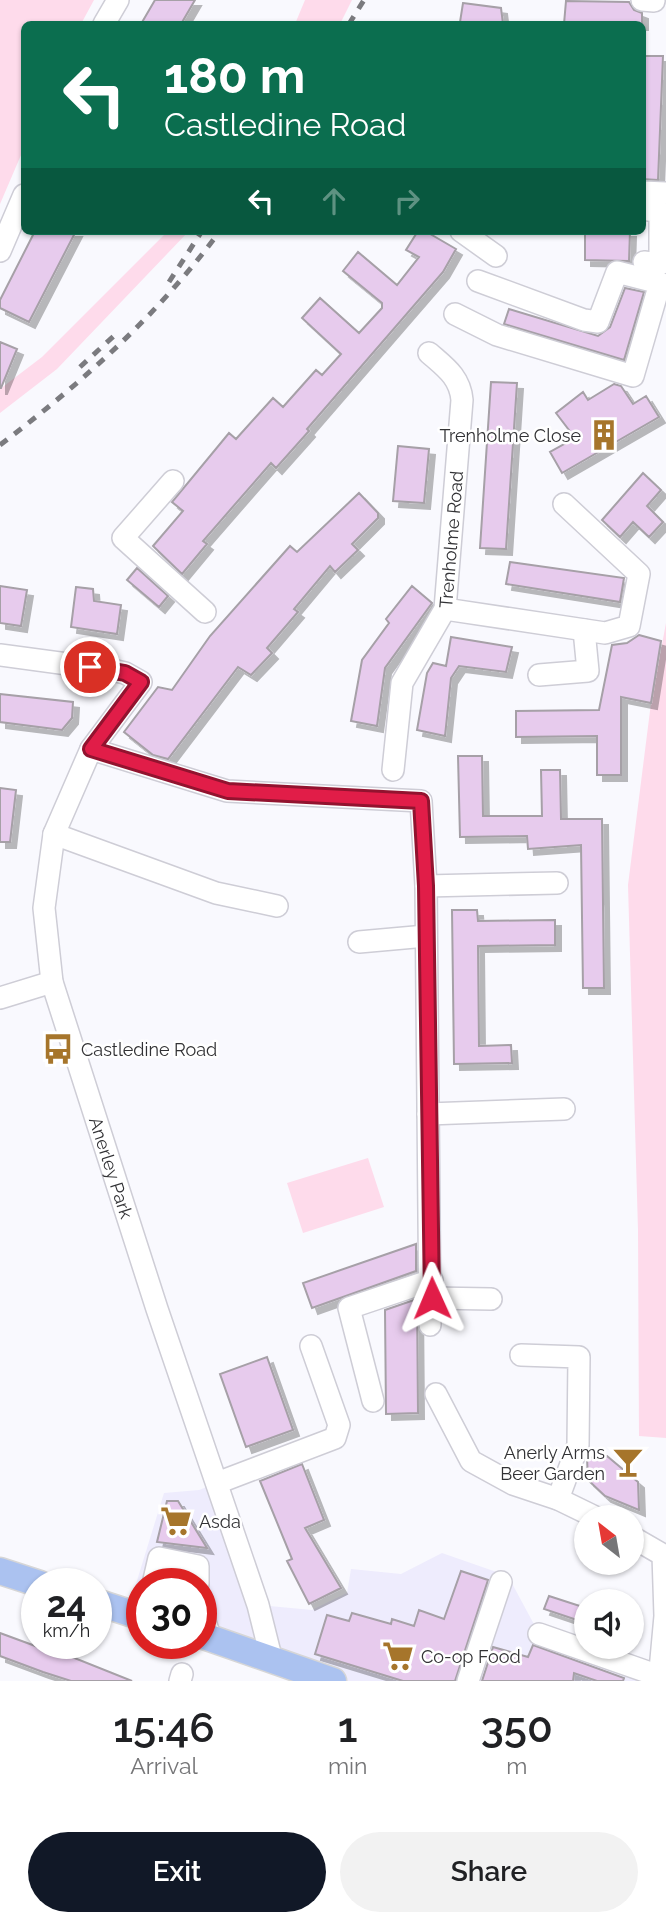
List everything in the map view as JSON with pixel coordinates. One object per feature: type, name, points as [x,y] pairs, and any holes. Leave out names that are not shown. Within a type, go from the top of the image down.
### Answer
[{"type":"main road","points":[[0,1571],[21,1578]]},
{"type":"main road","points":[[217,1641],[333,1681]]},
{"type":"street","points":[[106,21],[118,0]]},
{"type":"street","points":[[642,0],[654,1]]},
{"type":"street","points":[[646,192],[666,193]]},
{"type":"street","points":[[0,251],[21,202]]},
{"type":"street","points":[[644,262],[660,264],[660,212],[646,210]]},
{"type":"street","points":[[467,235],[496,256]]},
{"type":"street","points":[[455,314],[497,335],[634,376],[660,283],[617,272],[598,322],[584,320],[478,281]]},
{"type":"street","name":"Trenholme Road","points":[[393,770],[402,683],[445,609],[462,400],[461,385],[429,352]]},
{"type":"street","points":[[173,481],[123,538],[205,612]]},
{"type":"street","points":[[445,609],[595,631],[629,626],[639,574],[564,503]]},
{"type":"street","points":[[539,675],[588,671],[595,631]]},
{"type":"street","name":"Anerley Park","points":[[0,655],[112,670],[125,673],[141,682],[91,749],[54,834],[44,908],[52,982],[113,1176],[258,1605],[272,1661]]},
{"type":"street","points":[[91,749],[228,791],[421,801],[426,886],[432,1289],[430,1325]]},
{"type":"street","points":[[54,834],[216,894],[277,906]]},
{"type":"street","points":[[426,886],[558,883]]},
{"type":"street","points":[[359,942],[426,936]]},
{"type":"street","points":[[0,998],[52,982]]},
{"type":"street","points":[[428,1114],[564,1109]]},
{"type":"street","points":[[373,1401],[349,1308],[432,1289],[491,1299]]},
{"type":"street","points":[[217,1483],[324,1445],[335,1438],[339,1425],[311,1346]]},
{"type":"street","points":[[521,1355],[579,1357],[578,1445],[558,1499]]},
{"type":"street","points":[[436,1394],[471,1461],[513,1484],[574,1507]]},
{"type":"street","points":[[539,1634],[659,1679],[665,1616],[663,1555],[644,1544]]},
{"type":"street","points":[[157,1568],[159,1558],[198,1568]]},
{"type":"street","points":[[468,1681],[501,1582]]},
{"type":"shaded area","points":[[0,0],[94,0],[83,21],[21,21],[21,155],[0,204]]},
{"type":"shaded area","points":[[305,0],[352,0],[342,21],[296,21]]},
{"type":"shaded area","points":[[164,235],[185,235],[57,369],[0,413],[0,389],[42,357]]},
{"type":"shaded area","points":[[666,623],[666,1438],[639,1436],[638,1230],[628,885],[651,703]]},
{"type":"shaded area","points":[[368,1158],[384,1207],[303,1233],[287,1183]]},
{"type":"shaded area","points":[[217,1483],[259,1605],[312,1610],[347,1593],[351,1569],[401,1574],[442,1553],[508,1576],[536,1628],[574,1645],[574,1659],[607,1659],[658,1681],[333,1681],[217,1641],[217,1568],[141,1568],[164,1493],[199,1490]]},
{"type":"building","points":[[155,0],[195,0],[183,21],[143,21]]},
{"type":"building","points":[[566,1],[629,2],[634,10],[642,13],[642,21],[564,21]]},
{"type":"building","points":[[463,3],[501,8],[503,21],[460,21]]},
{"type":"building","points":[[646,56],[663,56],[658,180],[646,179]]},
{"type":"building","points":[[33,235],[74,235],[29,322],[0,308],[0,300]]},
{"type":"building","points":[[415,235],[432,235],[456,249],[443,272],[307,429],[309,431],[276,468],[271,463],[203,541],[207,544],[182,574],[153,546],[183,511],[172,502],[229,433],[236,439],[273,398],[283,407],[316,370],[322,375],[341,354],[302,318],[320,298],[359,333],[382,308],[382,303],[343,271],[358,252],[397,285],[419,257],[406,250]]},
{"type":"building","points":[[585,235],[630,235],[629,261],[585,260]]},
{"type":"building","points":[[625,288],[644,292],[624,360],[504,324],[509,309],[598,336],[610,327]]},
{"type":"building","points":[[0,342],[17,349],[1,388],[0,388]]},
{"type":"building","points":[[491,382],[517,383],[506,549],[480,548]]},
{"type":"building","points":[[614,384],[621,386],[633,404],[646,396],[659,417],[562,473],[550,452],[575,438],[556,413],[583,392],[588,400]]},
{"type":"building","points":[[398,446],[429,449],[424,503],[393,501]]},
{"type":"building","points":[[643,473],[661,490],[647,506],[663,522],[649,537],[633,522],[620,537],[602,520]]},
{"type":"building","points":[[359,493],[378,513],[378,518],[352,544],[358,550],[335,572],[330,566],[294,609],[298,612],[267,648],[272,653],[251,675],[238,667],[168,759],[153,755],[124,732],[158,687],[172,690],[210,636],[290,546],[297,552]]},
{"type":"building","points":[[510,562],[624,578],[620,602],[506,584]]},
{"type":"building","points":[[137,568],[168,596],[159,607],[127,580]]},
{"type":"building","points":[[0,586],[27,590],[21,626],[0,623]]},
{"type":"building","points":[[412,586],[432,603],[385,668],[377,726],[351,721],[362,660],[389,623],[386,619]]},
{"type":"building","points":[[76,587],[93,589],[94,601],[121,605],[117,634],[71,627]]},
{"type":"building","points":[[639,635],[661,641],[651,703],[621,697],[621,775],[597,775],[597,736],[516,737],[516,711],[599,710],[612,645],[627,643]]},
{"type":"building","points":[[451,637],[512,647],[506,672],[459,666],[451,678],[445,736],[417,730],[427,673],[433,663],[446,666]]},
{"type":"building","points":[[0,694],[73,702],[72,718],[62,730],[0,722]]},
{"type":"building","points":[[458,756],[482,756],[483,816],[542,816],[541,770],[560,770],[561,819],[602,819],[604,988],[583,988],[581,845],[528,849],[527,836],[460,837]]},
{"type":"building","points":[[0,788],[16,790],[10,842],[0,842]]},
{"type":"building","points":[[452,910],[477,910],[478,921],[555,920],[555,945],[478,946],[479,1046],[511,1045],[512,1063],[454,1064]]},
{"type":"building","points":[[416,1244],[416,1271],[312,1308],[303,1283]]},
{"type":"building","points":[[417,1299],[418,1413],[386,1414],[385,1310]]},
{"type":"building","points":[[267,1357],[293,1430],[246,1447],[220,1374]]},
{"type":"building","points":[[607,1456],[638,1482],[639,1505],[627,1505],[605,1496],[588,1480],[587,1458]]},
{"type":"building","points":[[302,1464],[324,1520],[305,1528],[341,1588],[309,1604],[287,1561],[292,1559],[260,1481]]},
{"type":"building","name":"Asda","points":[[167,1501],[178,1501],[207,1548],[157,1542]]},
{"type":"building","points":[[461,1571],[488,1580],[455,1681],[403,1681],[315,1654],[327,1615],[349,1621],[352,1613],[391,1624],[392,1619],[414,1626],[419,1610],[444,1619]]},
{"type":"building","points":[[549,1596],[574,1604],[574,1619],[544,1609]]},
{"type":"building","points":[[0,1633],[21,1641],[21,1659],[77,1659],[132,1681],[71,1681],[0,1656]]},
{"type":"building","points":[[533,1645],[624,1678],[623,1681],[597,1681],[574,1673],[573,1681],[482,1681],[493,1647],[528,1657]]},
{"type":"railway","points":[[351,21],[364,0]]},
{"type":"railway","points":[[169,282],[199,235]]},
{"type":"railway","points":[[0,445],[61,397],[118,346],[171,291],[217,235]]},
{"type":"railway","points":[[80,367],[116,334]]},
{"type":"place","name":"Trenholme Close","points":[[604,435]]},
{"type":"place","name":"Castledine Road","points":[[58,1049]]},
{"type":"place","name":"Anerly Arms Beer Garden","points":[[628,1462]]},
{"type":"place","name":"Asda","points":[[176,1521]]},
{"type":"place","name":"Co-op Food","points":[[398,1656]]},
{"type":"route","points":[[90,667],[125,673],[141,682],[91,749],[228,791],[421,801],[426,886],[432,1298]]}]
